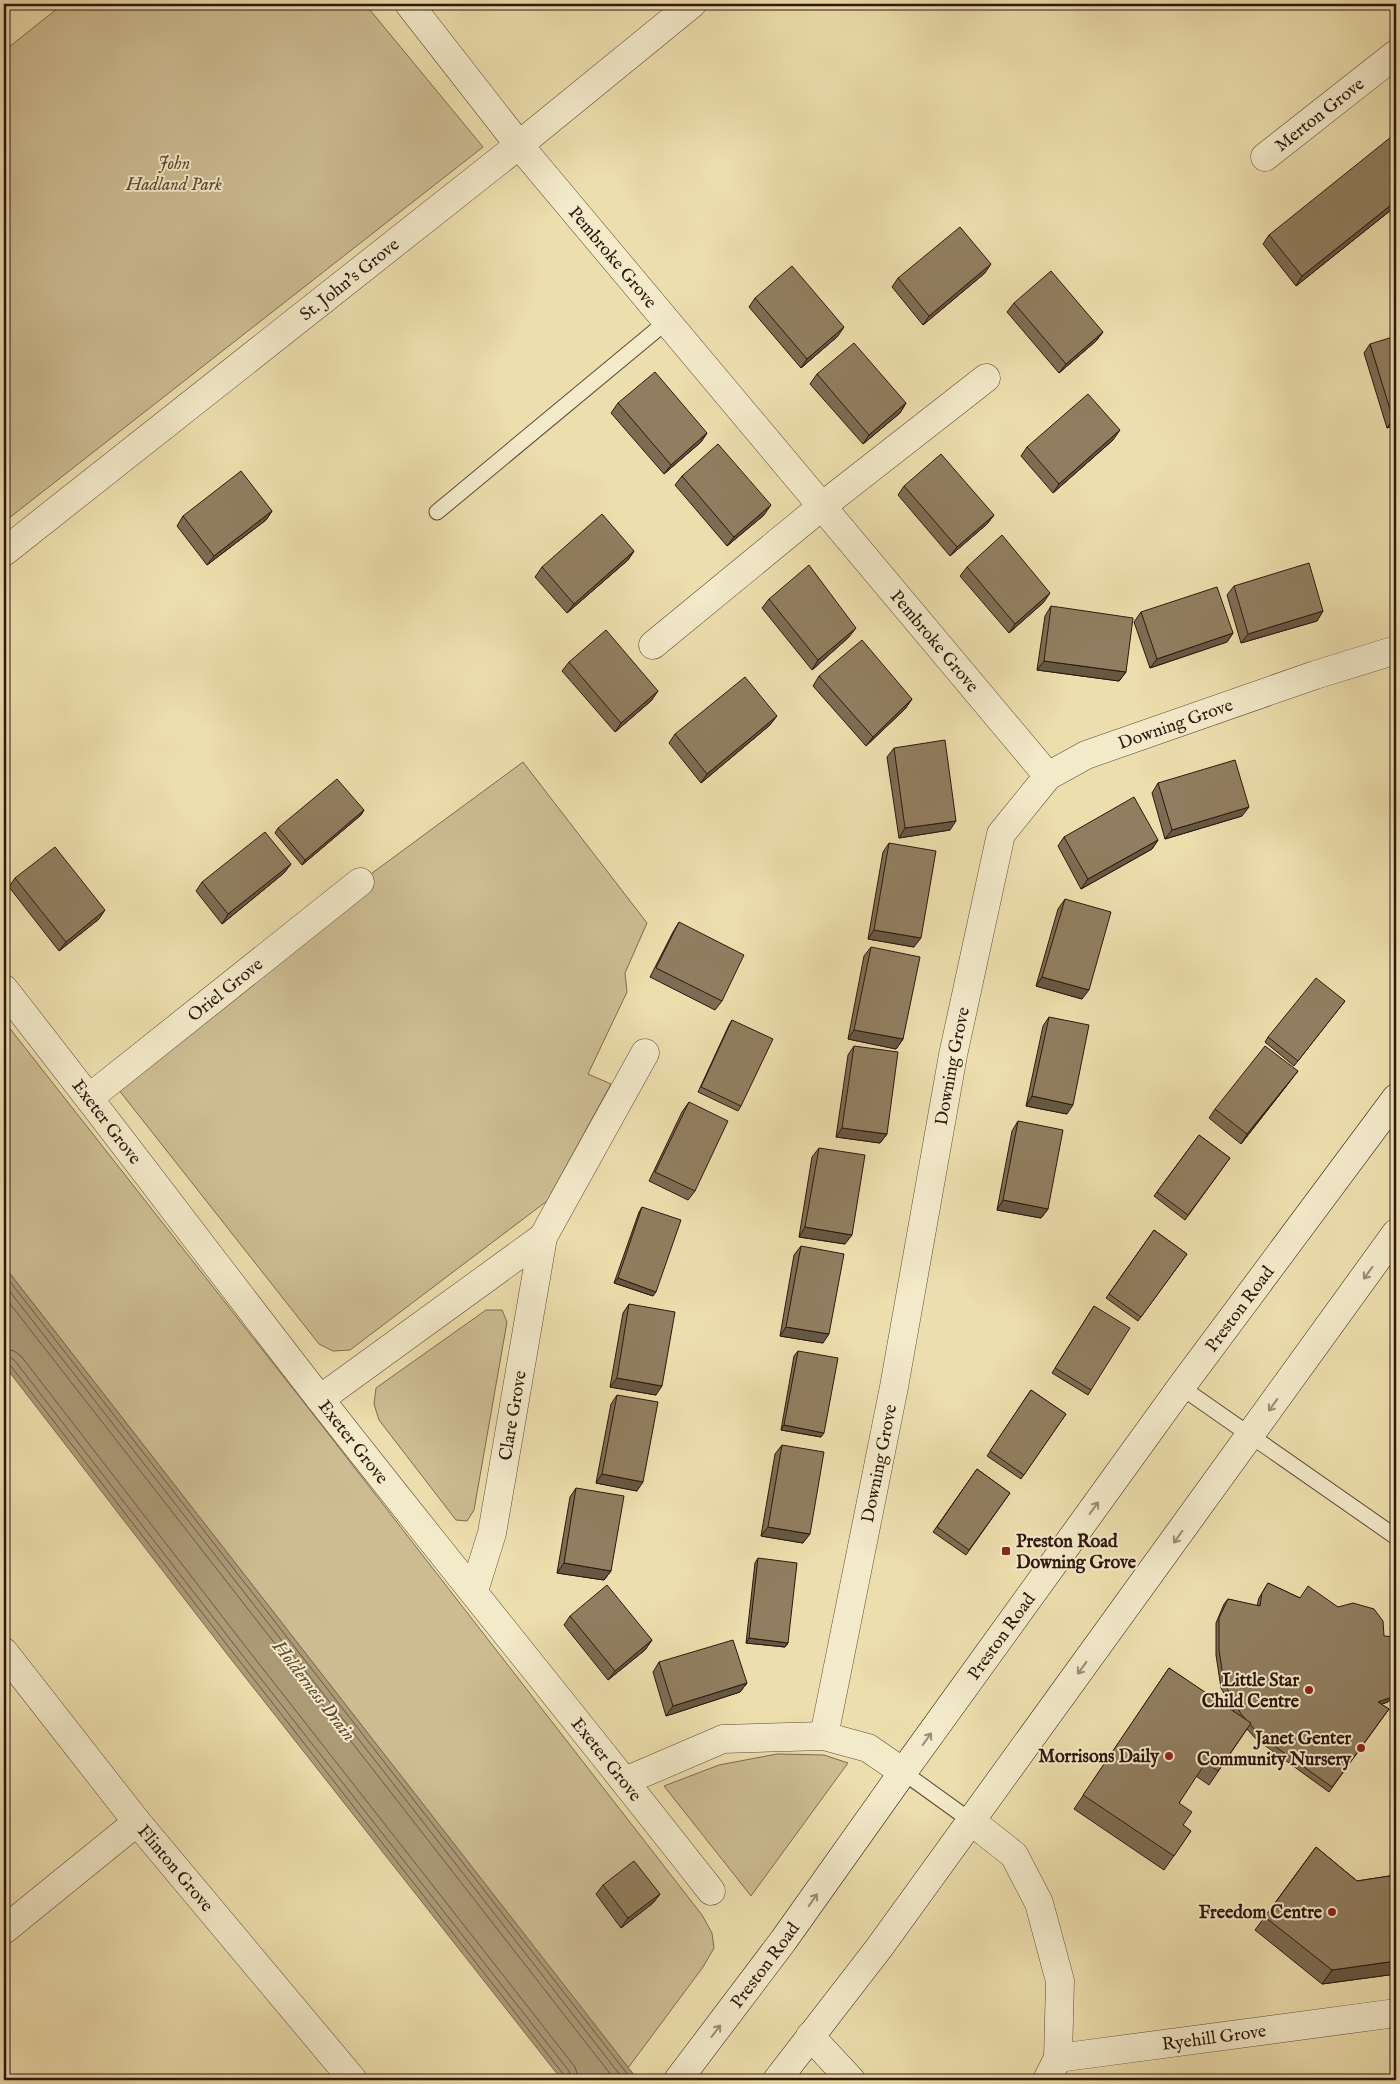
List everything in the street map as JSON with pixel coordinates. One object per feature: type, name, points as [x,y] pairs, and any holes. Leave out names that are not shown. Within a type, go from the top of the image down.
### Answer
[{"type":"street","name":"Pembroke Grove","points":[[409,4],[519,145],[1048,776]]},
{"type":"street","name":"St. John's Grove","points":[[4,552],[519,145],[692,4]]},
{"type":"street","name":"Merton Grove","points":[[1265,158],[1396,54]]},
{"type":"street","points":[[653,645],[821,507],[986,378]]},
{"type":"street","name":"Downing Grove","points":[[824,1736],[894,1387],[953,1055],[1001,834],[1048,776],[1086,755],[1315,675],[1396,650]]},
{"type":"street","name":"Oriel Grove","points":[[89,1098],[360,882]]},
{"type":"street","name":"Exeter Grove","points":[[4,989],[320,1399],[711,1891]]},
{"type":"street","name":"Clare Grove","points":[[474,1591],[492,1533],[544,1237],[645,1053]]},
{"type":"street","name":"Preston Road","points":[[682,2075],[783,1941],[902,1772],[1181,1387],[1396,1098]]},
{"type":"street","name":"Clare Grove","points":[[320,1399],[544,1237]]},
{"type":"street","points":[[777,2080],[879,1948],[1251,1436],[1392,1248]]},
{"type":"street","name":"Flinton Grove","points":[[4,1652],[137,1822],[352,2080]]},
{"type":"street","points":[[625,1781],[723,1739],[824,1736],[868,1748],[902,1772]]},
{"type":"street","points":[[971,1821],[1014,1855],[1039,1903],[1060,1980],[1052,2069]]},
{"type":"street","points":[[4,1930],[137,1822]]},
{"type":"street","name":"Ryehill Grove","points":[[1052,2069],[1396,2013]]},
{"type":"street","points":[[810,2036],[851,2080]]},
{"type":"lane","points":[[436,512],[666,322]]},
{"type":"lane","points":[[1181,1387],[1396,1537]]},
{"type":"lane","points":[[902,1772],[971,1821]]},
{"type":"green space","name":"John Hadland Park","points":[[63,4],[365,4],[483,147],[4,522],[4,51]]},
{"type":"green space","points":[[523,762],[647,923],[625,973],[627,992],[588,1074],[611,1084],[547,1201],[350,1350],[333,1351],[319,1344],[111,1080],[360,882]]},
{"type":"green space","points":[[4,1021],[309,1409],[702,1915],[712,1933],[714,1948],[703,1967],[628,2068],[4,1266]]},
{"type":"green space","points":[[486,1310],[502,1310],[507,1322],[474,1510],[467,1521],[456,1520],[379,1420],[374,1404],[376,1388]]},
{"type":"green space","points":[[777,1754],[824,1755],[848,1763],[751,1896],[664,1786],[719,1765]]},
{"type":"water","name":"Holderness Drain","points":[[4,1266],[638,2080],[562,2080],[227,1654],[4,1365]]},
{"type":"building","points":[[1396,133],[1396,201],[1302,276],[1269,235]]},
{"type":"building","points":[[960,227],[991,264],[929,316],[898,278]]},
{"type":"building","points":[[792,266],[844,327],[807,359],[755,298]]},
{"type":"building","points":[[1051,271],[1103,332],[1066,364],[1014,303]]},
{"type":"building","points":[[1396,336],[1396,418],[1393,419],[1370,344]]},
{"type":"building","points":[[854,343],[906,403],[869,435],[817,374]]},
{"type":"building","points":[[655,372],[707,433],[671,465],[618,403]]},
{"type":"building","points":[[1088,394],[1120,430],[1059,484],[1027,447]]},
{"type":"building","points":[[718,444],[771,505],[734,537],[682,476]]},
{"type":"building","points":[[941,454],[994,515],[957,547],[904,486]]},
{"type":"building","points":[[241,471],[272,511],[214,556],[183,516]]},
{"type":"building","points":[[602,514],[634,551],[574,604],[542,567]]},
{"type":"building","points":[[1002,535],[1050,593],[1015,624],[967,567]]},
{"type":"building","points":[[1309,563],[1323,611],[1248,634],[1234,586]]},
{"type":"building","points":[[809,565],[856,628],[818,660],[769,599]]},
{"type":"building","points":[[1217,587],[1233,633],[1157,659],[1141,612]]},
{"type":"building","points":[[1051,606],[1133,618],[1126,672],[1044,661]]},
{"type":"building","points":[[606,630],[658,691],[621,723],[569,662]]},
{"type":"building","points":[[862,640],[912,699],[873,737],[819,676]]},
{"type":"building","points":[[745,677],[777,716],[707,774],[675,734]]},
{"type":"building","points":[[945,740],[956,821],[905,828],[894,748]]},
{"type":"building","points":[[1235,760],[1249,807],[1172,830],[1158,783]]},
{"type":"building","points":[[337,779],[364,810],[305,860],[278,828]]},
{"type":"building","points":[[1134,797],[1158,840],[1088,879],[1064,837]]},
{"type":"building","points":[[265,832],[291,864],[228,914],[202,882]]},
{"type":"building","points":[[889,843],[936,851],[921,938],[874,930]]},
{"type":"building","points":[[55,847],[105,910],[66,942],[15,878]]},
{"type":"building","points":[[1065,899],[1111,912],[1089,990],[1042,977]]},
{"type":"building","points":[[679,922],[744,955],[722,1001],[656,968]]},
{"type":"building","points":[[871,947],[920,957],[903,1039],[854,1030]]},
{"type":"building","points":[[1316,978],[1345,1001],[1298,1061],[1268,1037]]},
{"type":"building","points":[[1049,1017],[1089,1025],[1073,1105],[1032,1096]]},
{"type":"building","points":[[732,1020],[773,1039],[741,1106],[701,1087]]},
{"type":"building","points":[[854,1046],[898,1052],[887,1134],[842,1128]]},
{"type":"building","points":[[1265,1046],[1298,1071],[1247,1134],[1215,1109]]},
{"type":"building","points":[[689,1102],[728,1121],[695,1191],[655,1172]]},
{"type":"building","points":[[1018,1121],[1063,1130],[1048,1209],[1003,1200]]},
{"type":"building","points":[[1199,1135],[1230,1158],[1188,1215],[1157,1192]]},
{"type":"building","points":[[819,1148],[865,1155],[852,1235],[805,1227]]},
{"type":"building","points":[[642,1207],[681,1220],[656,1292],[618,1278]]},
{"type":"building","points":[[1154,1230],[1187,1254],[1141,1317],[1109,1294]]},
{"type":"building","points":[[801,1246],[844,1254],[829,1334],[786,1327]]},
{"type":"building","points":[[629,1304],[675,1312],[662,1386],[617,1378]]},
{"type":"building","points":[[1094,1306],[1130,1328],[1091,1390],[1055,1368]]},
{"type":"building","points":[[798,1351],[838,1358],[824,1433],[784,1425]]},
{"type":"building","points":[[1031,1390],[1066,1414],[1024,1475],[990,1451]]},
{"type":"building","points":[[617,1395],[658,1402],[643,1482],[602,1474]]},
{"type":"building","points":[[782,1445],[824,1452],[810,1534],[768,1527]]},
{"type":"building","points":[[977,1469],[1010,1493],[969,1550],[937,1527]]},
{"type":"building","points":[[576,1488],[624,1496],[611,1571],[564,1563]]},
{"type":"building","points":[[758,1558],[797,1563],[788,1643],[749,1638]]},
{"type":"building","name":"Little Star Child Centre","points":[[1268,1583],[1300,1598],[1308,1586],[1338,1607],[1353,1603],[1374,1609],[1383,1621],[1384,1636],[1396,1637],[1396,1691],[1392,1697],[1378,1702],[1389,1709],[1332,1787],[1259,1735],[1251,1723],[1241,1714],[1224,1683],[1219,1650],[1219,1618],[1228,1599],[1260,1606],[1262,1593]]},
{"type":"building","points":[[607,1585],[652,1640],[615,1671],[570,1616]]},
{"type":"building","points":[[733,1640],[747,1683],[673,1706],[659,1662]]},
{"type":"building","name":"Morrisons Daily","points":[[1169,1668],[1251,1723],[1218,1771],[1206,1762],[1179,1803],[1192,1812],[1183,1825],[1191,1831],[1174,1856],[1083,1795]]},
{"type":"building","name":"Freedom Centre","points":[[1316,1847],[1357,1881],[1396,1875],[1396,1961],[1332,1970],[1265,1917]]},
{"type":"building","points":[[634,1861],[660,1894],[628,1918],[603,1885]]},
{"type":"place","name":"Preston Road Downing Grove","points":[[1006,1551]]},
{"type":"place","name":"Little Star Child Centre","points":[[1309,1690]]},
{"type":"place","name":"Janet Genter Community Nursery","points":[[1361,1748]]},
{"type":"place","name":"Morrisons Daily","points":[[1169,1756]]},
{"type":"place","name":"Freedom Centre","points":[[1332,1912]]}]
